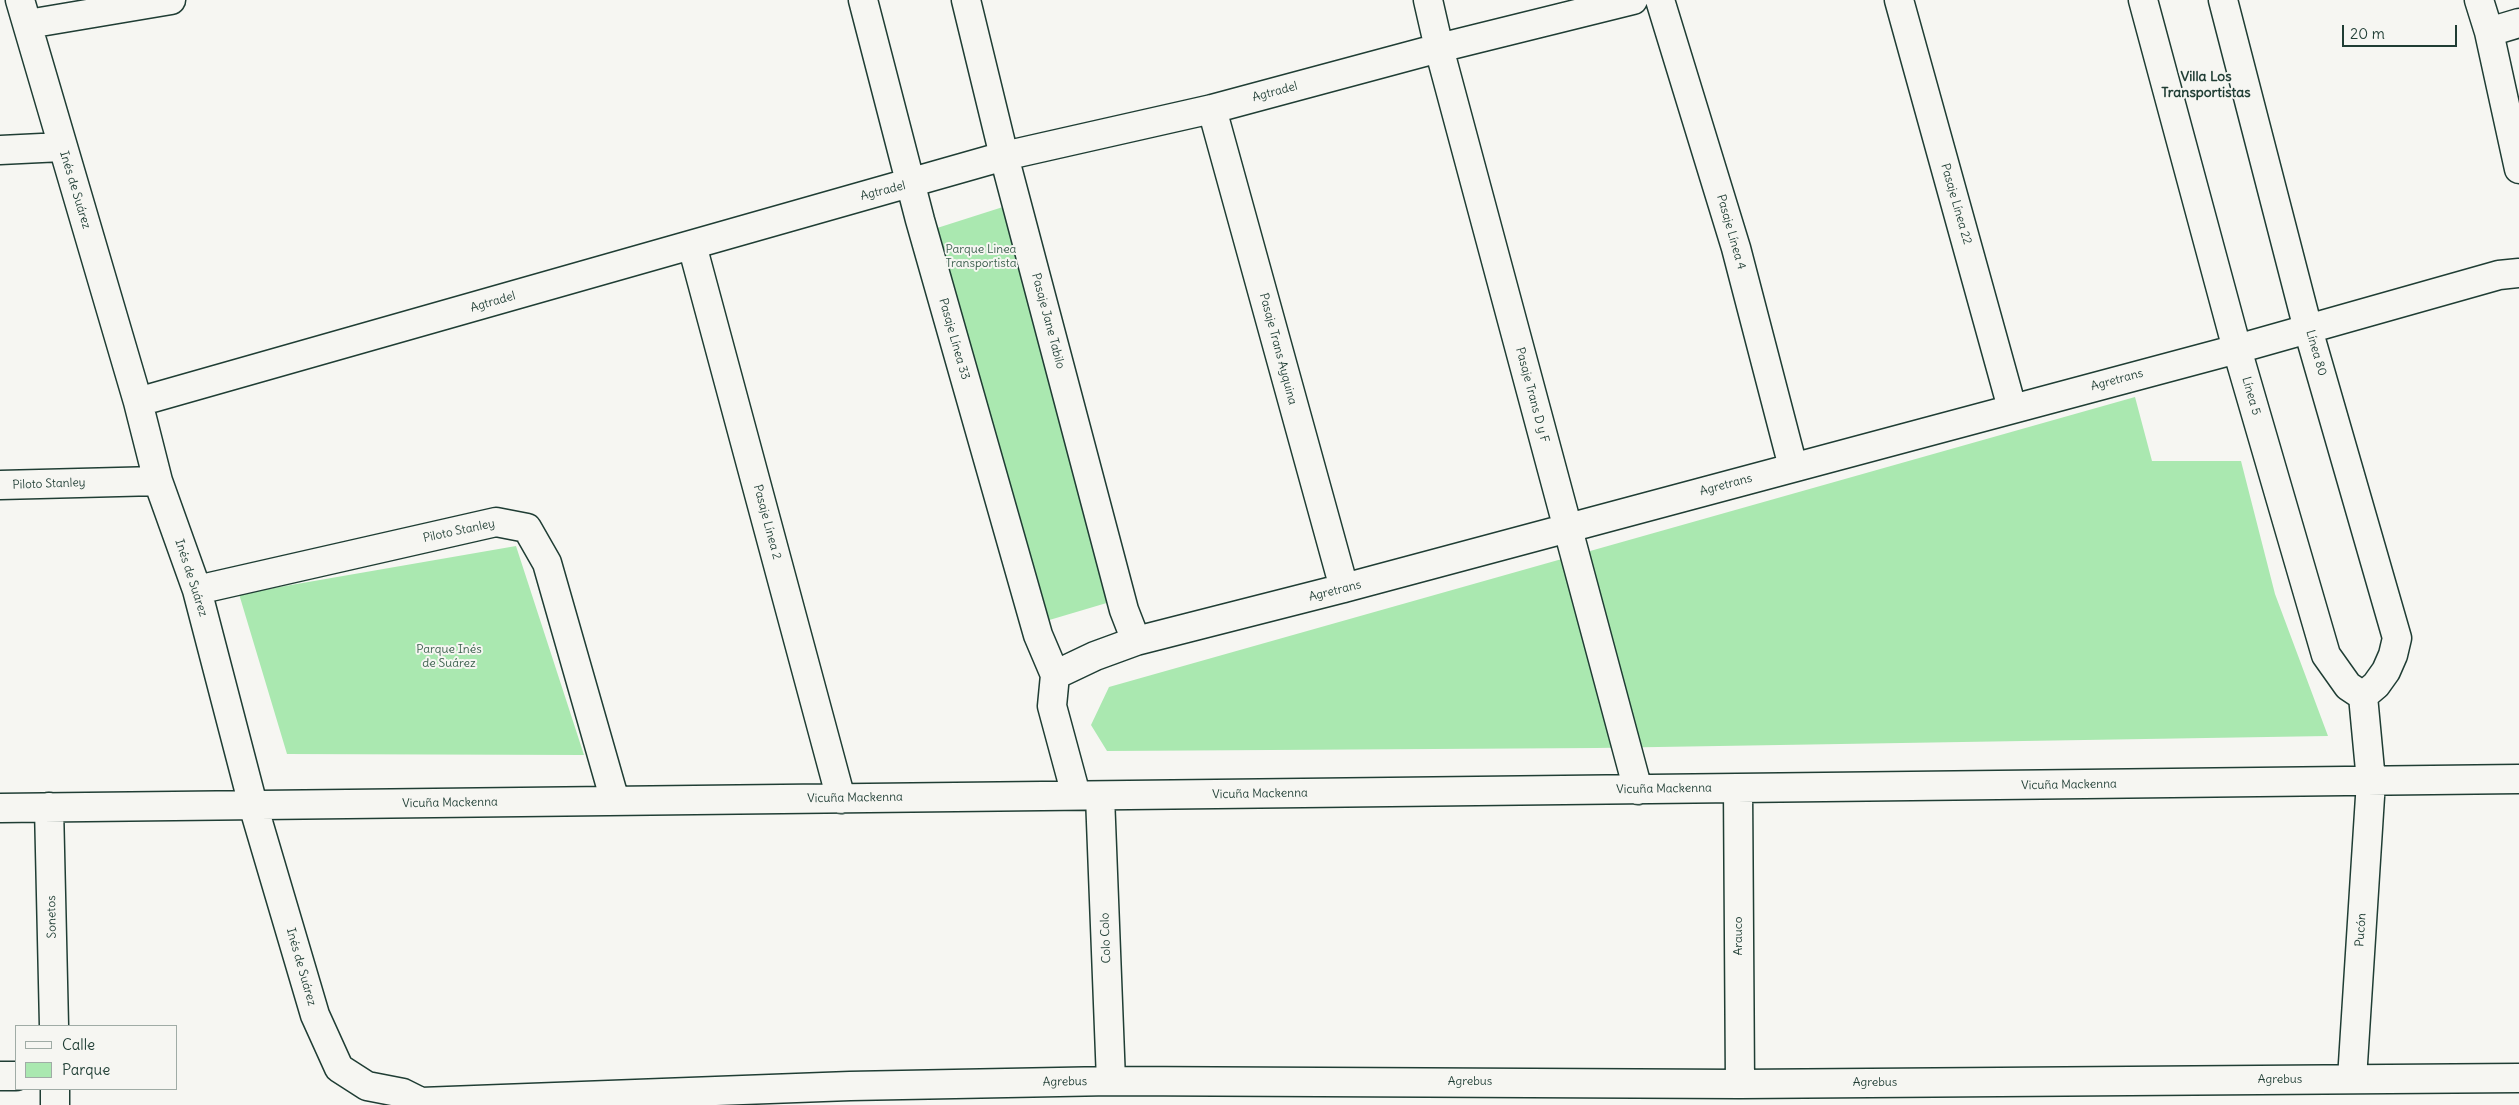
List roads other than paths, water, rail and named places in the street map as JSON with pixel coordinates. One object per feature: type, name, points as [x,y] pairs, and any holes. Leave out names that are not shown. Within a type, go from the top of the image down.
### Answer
[{"type":"street","points":[[24,12],[170,0]]},
{"type":"street","name":"Pasaje Línea 33","points":[[863,0],[910,185],[1038,636],[1054,675]]},
{"type":"street","name":"Pasaje Jane Tabilo","points":[[966,0],[1004,156],[1124,610],[1136,641]]},
{"type":"street","name":"Pasaje Trans D y F","points":[[1428,0],[1439,48],[1638,790]]},
{"type":"street","name":"Agtradel","points":[[138,402],[692,246],[828,205],[910,185],[1004,156],[1212,109],[1439,48],[1634,0]]},
{"type":"street","name":"Pasaje Línea 4","points":[[1660,0],[1736,248],[1793,466]]},
{"type":"street","name":"Pasaje Línea 22","points":[[1899,0],[2012,408]]},
{"type":"street","name":"Línea 5","points":[[2143,0],[2237,349],[2326,655],[2335,671],[2348,686],[2363,696]]},
{"type":"street","name":"Línea 80","points":[[2223,0],[2308,328],[2397,638],[2393,655],[2386,670],[2376,685],[2363,696]]},
{"type":"street","points":[[2479,0],[2489,32],[2519,169]]},
{"type":"street","name":"Inés de Suárez","points":[[24,12],[138,402],[158,481],[197,590],[253,805],[315,1015],[340,1068],[366,1086],[403,1093],[422,1104]]},
{"type":"street","points":[[2489,32],[2519,23]]},
{"type":"street","name":"Pasaje Trans Ayquina","points":[[1212,109],[1344,588]]},
{"type":"street","points":[[0,150],[62,147]]},
{"type":"street","name":"Pasaje Línea 2","points":[[692,246],[841,798]]},
{"type":"street","name":"Agretrans","points":[[1054,675],[1095,656],[1136,641],[1344,588],[1793,466],[2237,349],[2499,275],[2519,273]]},
{"type":"street","name":"Piloto Stanley","points":[[0,486],[158,481]]},
{"type":"street","name":"Piloto Stanley","points":[[197,590],[496,522],[528,528],[547,563],[615,801]]},
{"type":"street","points":[[1054,675],[1052,706],[1088,795]]},
{"type":"street","points":[[2363,696],[2371,781]]},
{"type":"street","name":"Vicuña Mackenna","points":[[0,808],[2519,779]]},
{"type":"street","name":"Pucón","points":[[2352,1079],[2371,781]]},
{"type":"street","name":"Arauco","points":[[1738,788],[1740,1084]]},
{"type":"street","name":"Colo Colo","points":[[1088,795],[1111,1081]]},
{"type":"street","name":"Sonetos","points":[[49,807],[54,1025]]},
{"type":"street","points":[[0,1076],[15,1076]]},
{"type":"street","name":"Agrebus","points":[[422,1104],[850,1086],[1111,1081],[1740,1084],[2519,1078]]},
{"type":"street","points":[[55,1090],[55,1105]]},
{"type":"district","name":"Villa Los Transportistas","points":[[2206,86]]},
{"type":"park label","name":"Parque Linea Transportista","points":[[981,257]]},
{"type":"park label","name":"Parque Inés de Suárez","points":[[449,657]]}]
